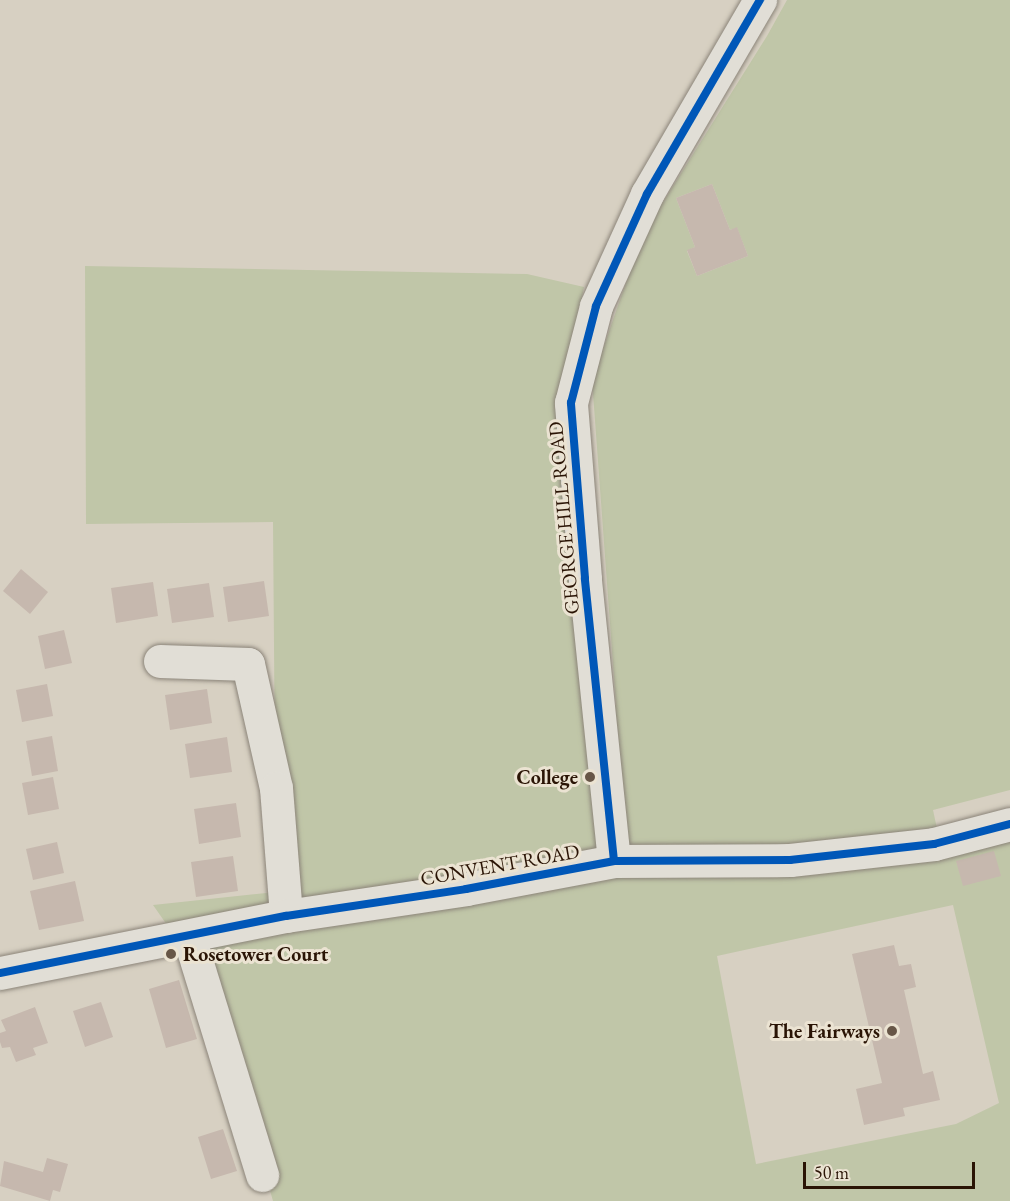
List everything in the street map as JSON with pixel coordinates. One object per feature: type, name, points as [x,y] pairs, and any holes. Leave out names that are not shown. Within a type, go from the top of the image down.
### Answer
[{"type":"street","name":"GEORGE HILL ROAD","points":[[614,861],[585,578],[571,403],[596,306],[647,194],[760,0]]},
{"type":"street","points":[[160,661],[248,664],[276,788],[286,916]]},
{"type":"street","name":"CONVENT ROAD","points":[[0,973],[286,916],[466,890],[614,861],[790,860],[934,844],[1010,824]]},
{"type":"street","points":[[189,937],[262,1175]]},
{"type":"green space","points":[[787,0],[1010,0],[1010,790],[933,810],[942,852],[1010,827],[1010,1201],[273,1201],[214,992],[153,905],[276,892],[273,522],[86,524],[85,266],[527,274],[584,287],[560,411],[588,714],[616,705],[592,380],[643,234],[767,36]],"holes":[[[712,184],[730,230],[737,228],[748,256],[697,276],[687,251],[695,247],[676,198]],[[953,905],[999,1103],[956,1124],[756,1164],[717,956]]]},
{"type":"building","points":[[712,184],[730,230],[737,227],[748,256],[697,276],[687,250],[695,247],[676,198]]},
{"type":"building","points":[[21,569],[48,592],[30,614],[3,591]]},
{"type":"building","points":[[264,581],[269,616],[228,622],[223,587]]},
{"type":"building","points":[[153,582],[158,616],[116,623],[111,588]]},
{"type":"building","points":[[209,583],[214,617],[172,623],[167,589]]},
{"type":"building","points":[[64,630],[72,663],[45,669],[38,636]]},
{"type":"building","points":[[47,684],[53,716],[22,722],[16,690]]},
{"type":"building","points":[[207,689],[212,723],[170,730],[165,695]]},
{"type":"building","points":[[52,736],[58,771],[32,776],[26,741]]},
{"type":"building","points":[[227,737],[232,772],[190,778],[185,744]]},
{"type":"building","points":[[53,777],[59,809],[28,815],[22,783]]},
{"type":"building","points":[[236,803],[241,837],[199,844],[194,809]]},
{"type":"building","points":[[57,842],[64,873],[33,880],[26,849]]},
{"type":"building","points":[[994,851],[1001,876],[963,886],[956,861]]},
{"type":"building","points":[[233,856],[238,891],[196,897],[191,862]]},
{"type":"building","points":[[75,881],[84,921],[39,930],[30,891]]},
{"type":"building","name":"The Fairways","points":[[894,945],[899,966],[911,964],[916,987],[904,990],[923,1074],[933,1071],[940,1100],[903,1108],[905,1116],[864,1125],[856,1089],[882,1083],[852,954]]},
{"type":"building","points":[[179,980],[197,1039],[166,1048],[149,989]]},
{"type":"building","points":[[101,1002],[113,1037],[85,1047],[73,1011]]},
{"type":"building","points":[[35,1007],[48,1043],[33,1048],[36,1055],[16,1062],[10,1047],[2,1048],[0,1033],[6,1031],[1,1020]]},
{"type":"building","points":[[223,1129],[237,1171],[211,1179],[198,1137]]},
{"type":"building","points":[[47,1158],[68,1164],[60,1192],[53,1190],[50,1201],[0,1186],[4,1161],[43,1172]]},
{"type":"cycle path","points":[[614,861],[585,578],[571,403],[596,306],[647,194],[760,0]]},
{"type":"cycle path","points":[[0,973],[286,916],[466,889],[614,861],[790,860],[934,844],[1010,824]]},
{"type":"place","name":"College","points":[[590,777]]},
{"type":"place","name":"Rosetower Court","points":[[171,954]]},
{"type":"place","name":"The Fairways","points":[[892,1031]]}]
